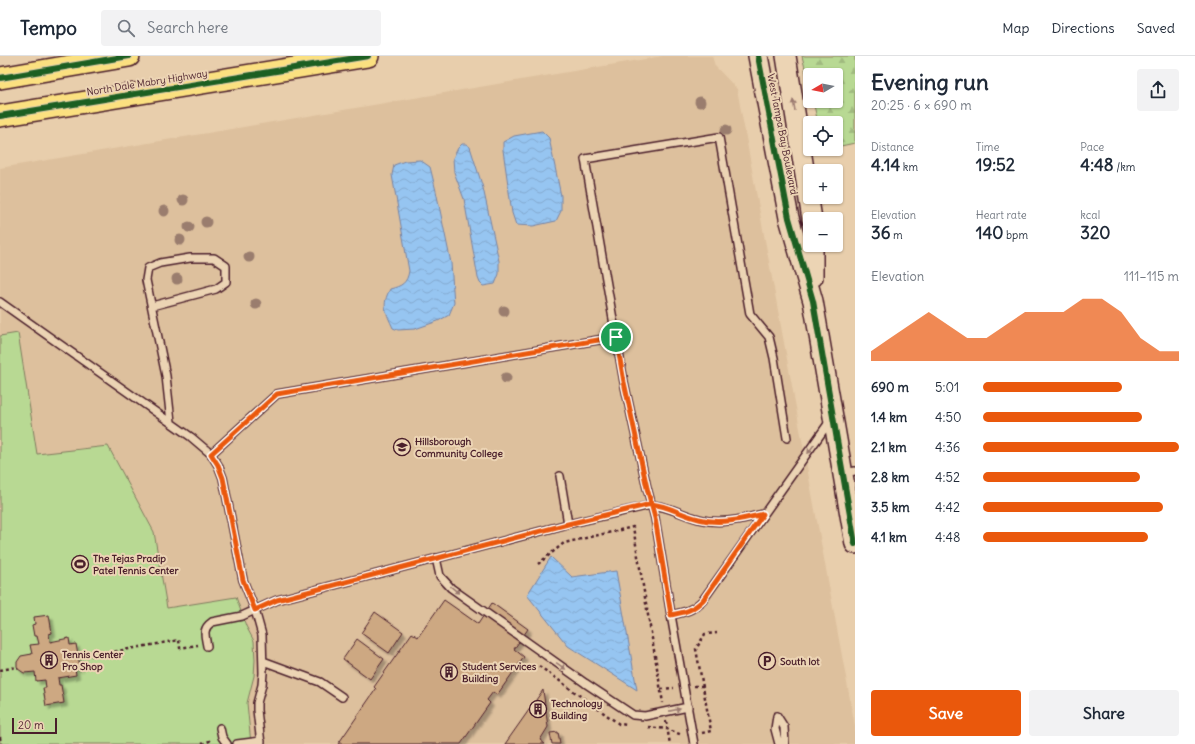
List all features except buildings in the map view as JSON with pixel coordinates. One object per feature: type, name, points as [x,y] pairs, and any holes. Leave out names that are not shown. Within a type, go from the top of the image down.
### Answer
[{"type":"main road","points":[[0,78],[129,56]]},
{"type":"main road","name":"North Dale Mabry Highway","points":[[0,116],[368,56]]},
{"type":"street","name":"West Tampa Bay Boulevard","points":[[758,56],[789,218],[813,301],[833,417],[849,472],[855,544]]},
{"type":"street","name":"West Tampa Bay Boulevard","points":[[786,56],[811,212]]},
{"type":"street","name":"West Tampa Bay Boulevard","points":[[812,252],[813,301]]},
{"type":"lane","points":[[694,744],[655,518],[624,382],[585,159],[719,137],[750,314],[769,336],[788,438]]},
{"type":"lane","points":[[152,306],[216,289],[226,282],[226,266],[214,258],[190,258],[160,263],[148,268],[146,280],[166,376],[171,422]]},
{"type":"lane","points":[[0,302],[171,422],[211,454],[218,465],[223,478],[243,580],[255,610],[262,636],[262,685],[257,703],[261,742],[237,744]]},
{"type":"lane","points":[[211,454],[277,394],[616,337]]},
{"type":"lane","points":[[671,615],[695,608],[703,600],[833,417]]},
{"type":"lane","points":[[560,476],[568,524]]},
{"type":"lane","points":[[206,644],[205,631],[208,625],[212,622],[242,616],[277,600],[568,524],[651,504],[669,507],[699,520],[711,522],[736,520],[763,514]]},
{"type":"lane","points":[[436,558],[440,576],[452,588],[585,683],[634,715],[645,716],[688,707]]},
{"type":"lane","points":[[263,661],[320,682],[342,697]]},
{"type":"lane","points":[[779,744],[775,729],[777,716],[784,727],[785,744]]},
{"type":"lane","points":[[220,728],[222,737],[227,744]]},
{"type":"path","points":[[538,564],[564,544],[633,527],[664,708]]},
{"type":"path","points":[[702,733],[711,732],[696,649],[705,634],[717,632]]},
{"type":"path","points":[[79,658],[179,640],[180,648],[206,644]]},
{"type":"path","points":[[0,670],[17,667]]},
{"type":"path","points":[[694,686],[703,686]]},
{"type":"path","points":[[660,689],[676,688]]},
{"type":"path","points":[[665,716],[670,744]]},
{"type":"path","points":[[0,737],[1,744]]},
{"type":"shaded area","name":"Hillsborough Community College","points":[[663,56],[712,56],[715,66],[737,89],[855,726],[855,744],[0,744],[0,168]]},
{"type":"green space","points":[[802,56],[855,56],[855,143],[843,146],[843,116],[816,116],[815,108],[843,108],[843,68],[805,68]]},
{"type":"green space","name":"The Tejas Pradip Patel Tennis Center","points":[[18,333],[37,454],[108,446],[154,532],[167,608],[236,597],[246,626],[254,641],[254,676],[247,703],[251,744],[0,744],[0,336]]},
{"type":"water","points":[[542,131],[549,138],[561,196],[561,211],[556,221],[533,226],[516,225],[512,213],[503,142],[514,136]]},
{"type":"water","points":[[462,144],[466,144],[470,147],[483,188],[499,261],[499,274],[495,284],[483,286],[478,278],[464,199],[454,172],[453,158],[458,148]]},
{"type":"water","points":[[420,160],[430,167],[436,191],[451,263],[454,303],[449,315],[438,321],[415,329],[398,330],[393,328],[388,318],[385,305],[390,289],[398,287],[403,283],[407,278],[409,271],[392,175],[394,165],[405,161]]},
{"type":"water","points":[[551,557],[572,577],[616,571],[637,690],[568,646],[527,595]]},
{"type":"cycle path","points":[[0,78],[129,56]]},
{"type":"cycle path","points":[[0,116],[368,56]]},
{"type":"cycle path","points":[[758,56],[789,218],[813,301],[855,544]]},
{"type":"place","name":"Hillsborough Community College","points":[[402,447]]},
{"type":"place","name":"The Tejas Pradip Patel Tennis Center","points":[[80,564]]},
{"type":"place","name":"Tennis Center Pro Shop","points":[[49,660]]},
{"type":"place","name":"South lot","points":[[767,661]]},
{"type":"place","name":"Student Services Building","points":[[449,672]]},
{"type":"place","name":"Technology Building","points":[[538,709]]},
{"type":"route","points":[[616,337],[277,394],[211,454],[218,465],[223,478],[243,580],[255,610],[277,600],[568,524],[651,504],[669,507],[699,520],[711,522],[723,522],[763,514],[703,600],[695,608],[671,615],[655,518],[651,504],[647,488],[624,382],[616,337]]}]
